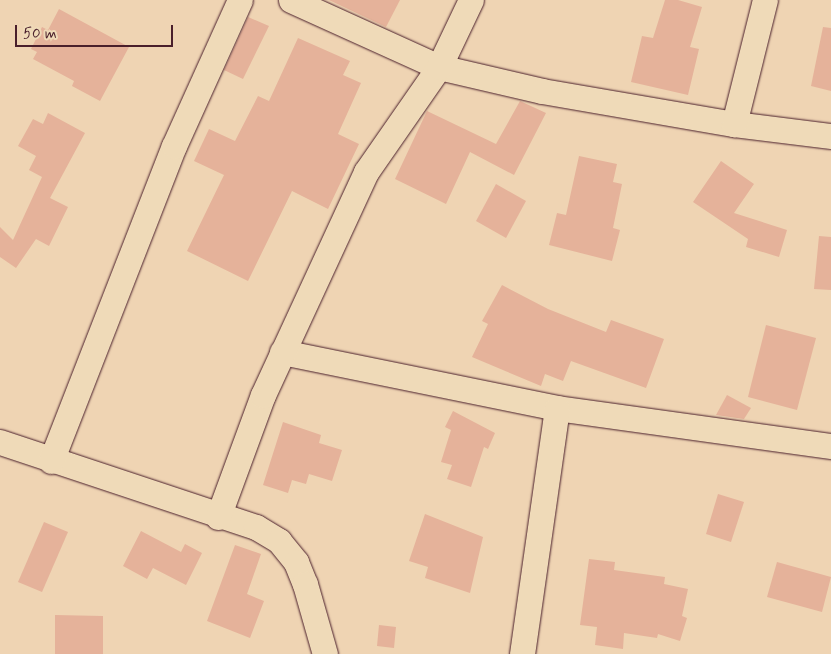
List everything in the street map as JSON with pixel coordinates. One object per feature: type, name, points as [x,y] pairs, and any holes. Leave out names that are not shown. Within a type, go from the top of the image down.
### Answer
[{"type":"street","points":[[52,461],[174,146],[240,0]]},
{"type":"street","points":[[290,0],[439,67],[542,91],[734,124],[831,136]]},
{"type":"street","points":[[218,517],[282,352],[366,172],[439,67],[471,0]]},
{"type":"street","points":[[734,124],[765,0]]},
{"type":"street","points":[[282,352],[558,408],[831,446]]},
{"type":"street","points":[[522,654],[558,408]]},
{"type":"street","points":[[0,442],[218,517],[256,527],[279,541],[296,562],[305,584],[325,654]]},
{"type":"building","points":[[329,0],[400,0],[386,27]]},
{"type":"building","points":[[665,0],[678,0],[702,7],[690,47],[699,49],[688,95],[631,82],[642,36],[653,38]]},
{"type":"building","points":[[59,9],[129,47],[100,101],[72,86],[74,81],[33,59],[37,52],[31,49],[42,27],[48,30]]},
{"type":"building","points":[[248,17],[269,26],[243,79],[224,70]]},
{"type":"building","points":[[823,27],[831,28],[831,91],[811,86]]},
{"type":"building","points":[[298,38],[350,61],[343,75],[361,83],[338,134],[359,144],[328,209],[292,191],[248,281],[187,251],[224,175],[194,161],[209,129],[235,141],[258,96],[269,101]]},
{"type":"building","points":[[520,101],[546,113],[514,175],[470,152],[446,204],[395,179],[427,111],[496,144]]},
{"type":"building","points":[[48,113],[85,133],[50,198],[68,207],[49,246],[36,239],[16,268],[0,257],[0,227],[13,240],[42,177],[29,170],[36,156],[18,146],[33,119],[43,124]]},
{"type":"building","points":[[579,156],[617,164],[613,182],[622,184],[613,228],[620,230],[612,261],[549,245],[557,213],[566,215]]},
{"type":"building","points":[[721,161],[754,184],[734,213],[787,230],[779,257],[746,247],[748,239],[693,202]]},
{"type":"building","points":[[496,184],[526,201],[506,238],[476,221]]},
{"type":"building","points":[[819,236],[831,237],[831,290],[814,289]]},
{"type":"building","points":[[502,285],[548,309],[606,332],[611,320],[664,339],[646,388],[571,361],[563,381],[545,374],[541,386],[472,357],[488,324],[482,321]]},
{"type":"building","points":[[766,325],[816,338],[797,410],[748,397]]},
{"type":"building","points":[[727,395],[751,408],[744,419],[716,415]]},
{"type":"building","points":[[453,411],[495,433],[488,449],[484,447],[471,487],[447,479],[452,465],[441,462],[451,430],[445,427]]},
{"type":"building","points":[[283,422],[321,435],[319,443],[342,450],[332,481],[309,474],[306,484],[292,480],[288,493],[263,485]]},
{"type":"building","points":[[718,494],[744,502],[731,542],[706,534]]},
{"type":"building","points":[[425,514],[483,537],[470,593],[425,578],[428,567],[409,561]]},
{"type":"building","points":[[44,522],[68,532],[42,592],[18,582]]},
{"type":"building","points":[[141,531],[181,552],[185,544],[202,553],[186,585],[153,568],[147,579],[123,566]]},
{"type":"building","points":[[235,545],[261,554],[247,594],[264,601],[250,638],[207,621]]},
{"type":"building","points":[[589,559],[615,562],[614,570],[665,577],[664,584],[688,589],[682,616],[687,618],[680,641],[658,634],[657,638],[624,633],[623,649],[595,645],[597,627],[580,625]]},
{"type":"building","points":[[777,562],[831,577],[822,612],[767,597]]},
{"type":"building","points":[[55,615],[103,616],[103,654],[55,654]]},
{"type":"building","points":[[379,625],[396,627],[394,648],[377,646]]}]
